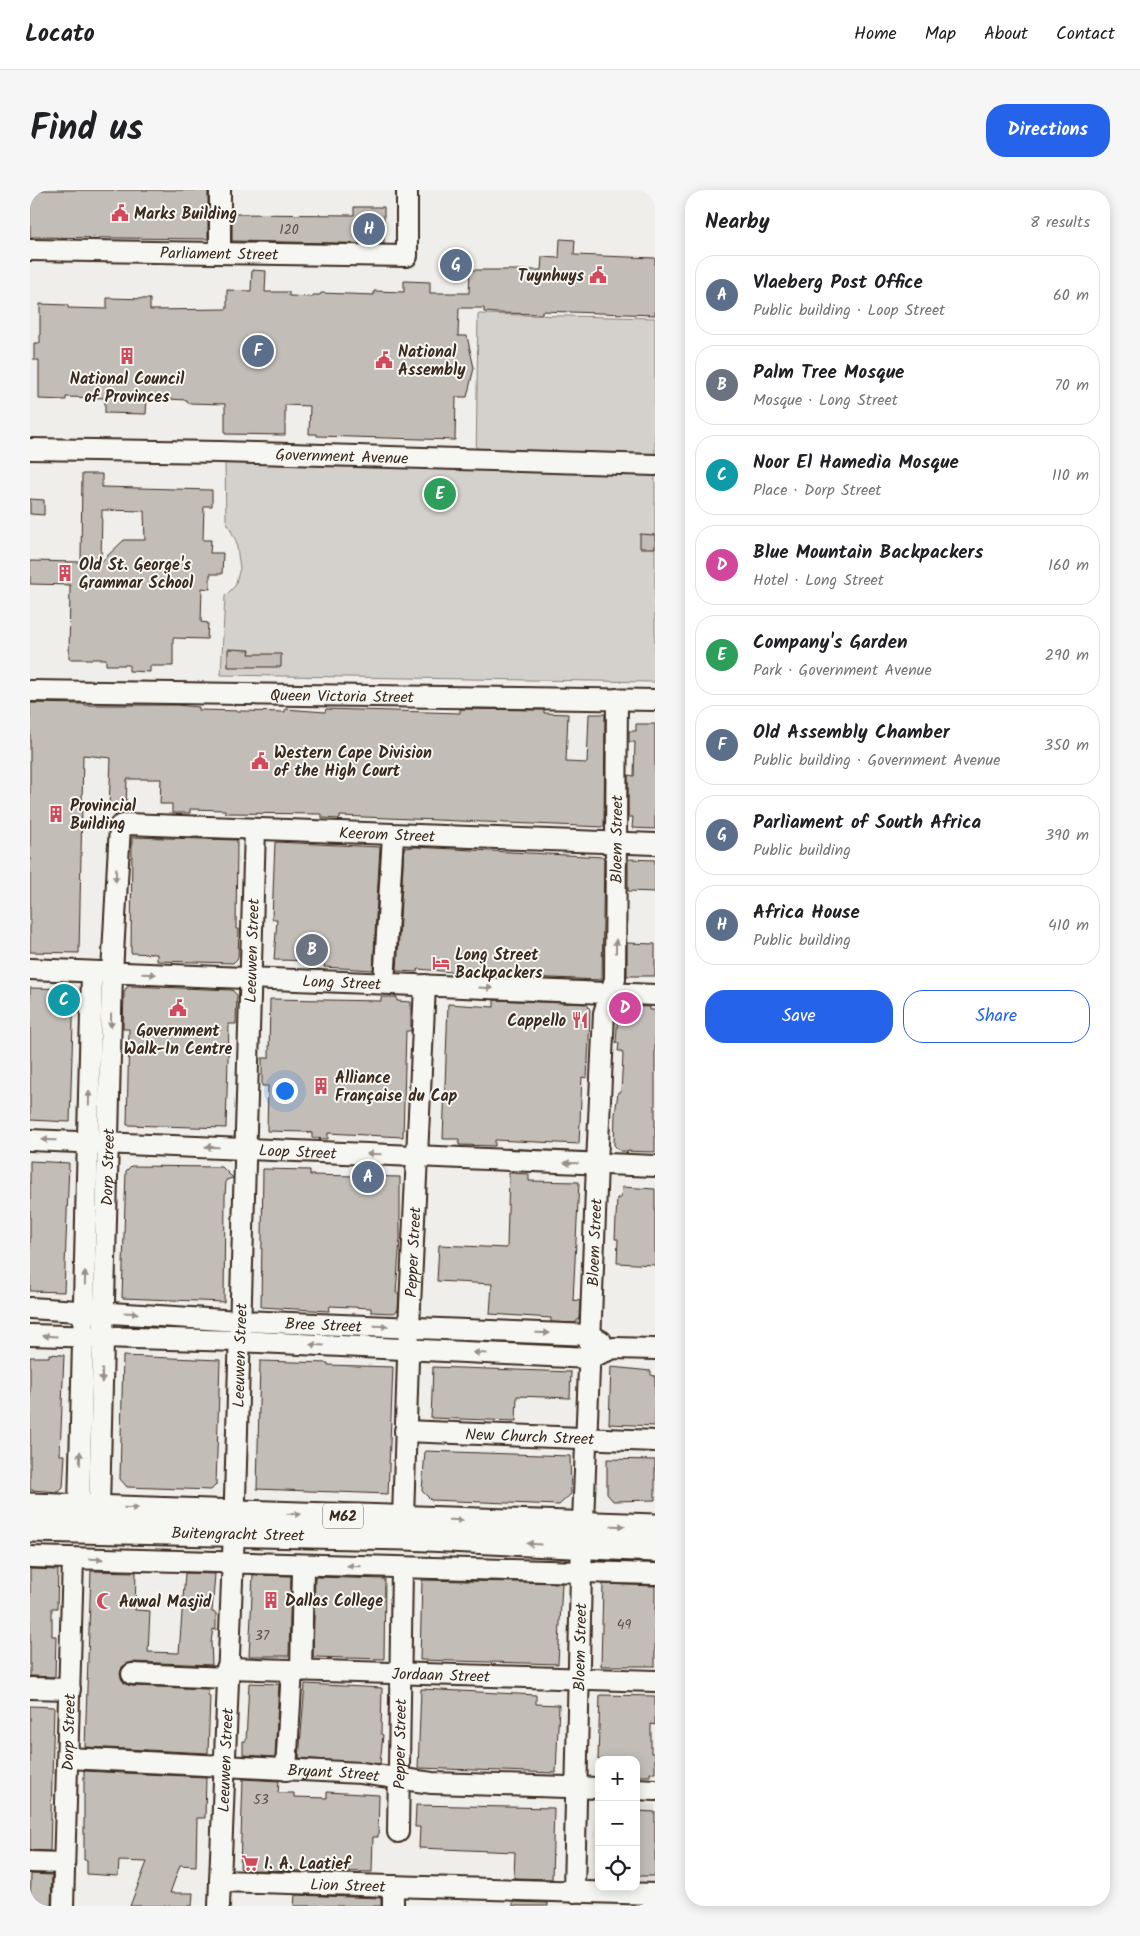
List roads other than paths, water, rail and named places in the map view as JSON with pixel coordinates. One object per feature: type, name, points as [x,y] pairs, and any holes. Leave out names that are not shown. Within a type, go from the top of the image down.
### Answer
[{"type":"main road","name":"Buitengracht Street","points":[[30,1506],[89,1507],[406,1537],[583,1536],[655,1532]]},
{"type":"main road","name":"Buitengracht Street","points":[[30,1528],[408,1518],[583,1536]]},
{"type":"street","points":[[220,190],[220,253]]},
{"type":"street","name":"Parliament Street","points":[[30,250],[407,256],[407,190]]},
{"type":"street","name":"Government Avenue","points":[[30,449],[240,452],[655,465]]},
{"type":"street","name":"Queen Victoria Street","points":[[30,691],[655,700]]},
{"type":"street","name":"Bloem Street","points":[[574,1892],[581,1573],[597,1164],[604,1013],[615,979],[617,699]]},
{"type":"street","name":"Keerom Street","points":[[120,826],[127,824],[655,844]]},
{"type":"street","name":"Dorp Street","points":[[89,1507],[103,1339],[112,972],[120,826]]},
{"type":"street","name":"Leeuwen Street","points":[[219,1906],[234,1522],[255,829]]},
{"type":"street","points":[[384,983],[392,835]]},
{"type":"street","name":"Long Street","points":[[30,969],[655,995]]},
{"type":"street","name":"Dorp Street","points":[[89,1507],[83,1338],[92,972]]},
{"type":"street","name":"Pepper Street","points":[[408,1518],[429,985]]},
{"type":"street","name":"Loop Street","points":[[30,1140],[655,1166]]},
{"type":"street","name":"Bree Street","points":[[30,1308],[239,1321],[590,1335],[614,1348]]},
{"type":"street","name":"Bree Street","points":[[30,1335],[103,1339],[238,1341],[589,1358],[614,1348],[655,1349]]},
{"type":"street","name":"New Church Street","points":[[410,1432],[655,1441]]},
{"type":"street","name":"Buitengracht Street","points":[[30,1557],[655,1574]]},
{"type":"street","name":"Dorp Street","points":[[63,1906],[73,1559]]},
{"type":"street","name":"Pepper Street","points":[[398,1832],[402,1673],[402,1568]]},
{"type":"street","points":[[286,1770],[296,1671],[303,1569]]},
{"type":"street","name":"Jordaan Street","points":[[132,1674],[296,1671],[655,1681]]},
{"type":"street","points":[[30,1688],[70,1689]]},
{"type":"street","name":"Bryant Street","points":[[68,1758],[225,1768],[361,1773],[432,1783],[595,1788]]},
{"type":"street","points":[[640,1789],[655,1790]]},
{"type":"street","points":[[30,1862],[63,1863]]},
{"type":"street","name":"Lion Street","points":[[220,1881],[655,1894]]},
{"type":"street","points":[[393,1886],[393,1906]]},
{"type":"place","name":"Marks Building","points":[[120,213]]},
{"type":"place","name":"Africa House","points":[[369,229]]},
{"type":"place","name":"Parliament of South Africa","points":[[456,265]]},
{"type":"place","name":"Tuynhuys","points":[[598,275]]},
{"type":"place","name":"Old Assembly Chamber","points":[[258,351]]},
{"type":"place","name":"National Council of Provinces","points":[[127,356]]},
{"type":"place","name":"National Assembly","points":[[384,360]]},
{"type":"place","name":"Company's Garden","points":[[440,494]]},
{"type":"place","name":"Old St. George's Grammar School","points":[[65,573]]},
{"type":"place","name":"Western Cape Division of the High Court","points":[[260,761]]},
{"type":"place","name":"Provincial Building","points":[[56,814]]},
{"type":"place","name":"Palm Tree Mosque","points":[[312,950]]},
{"type":"place","name":"Long Street Backpackers","points":[[441,963]]},
{"type":"place","name":"Noor El Hamedia Mosque","points":[[64,1000]]},
{"type":"place","name":"Government Walk-In Centre","points":[[178,1008]]},
{"type":"place","name":"Blue Mountain Backpackers","points":[[625,1008]]},
{"type":"place","name":"Cappello","points":[[580,1020]]},
{"type":"place","name":"Alliance Française du Cap","points":[[321,1086]]},
{"type":"place","name":"Vlaeberg Post Office","points":[[368,1177]]},
{"type":"place","name":"Dallas College","points":[[271,1600]]},
{"type":"place","name":"Auwal Masjid","points":[[105,1601]]},
{"type":"place","name":"I. A. Laatief","points":[[250,1863]]}]
